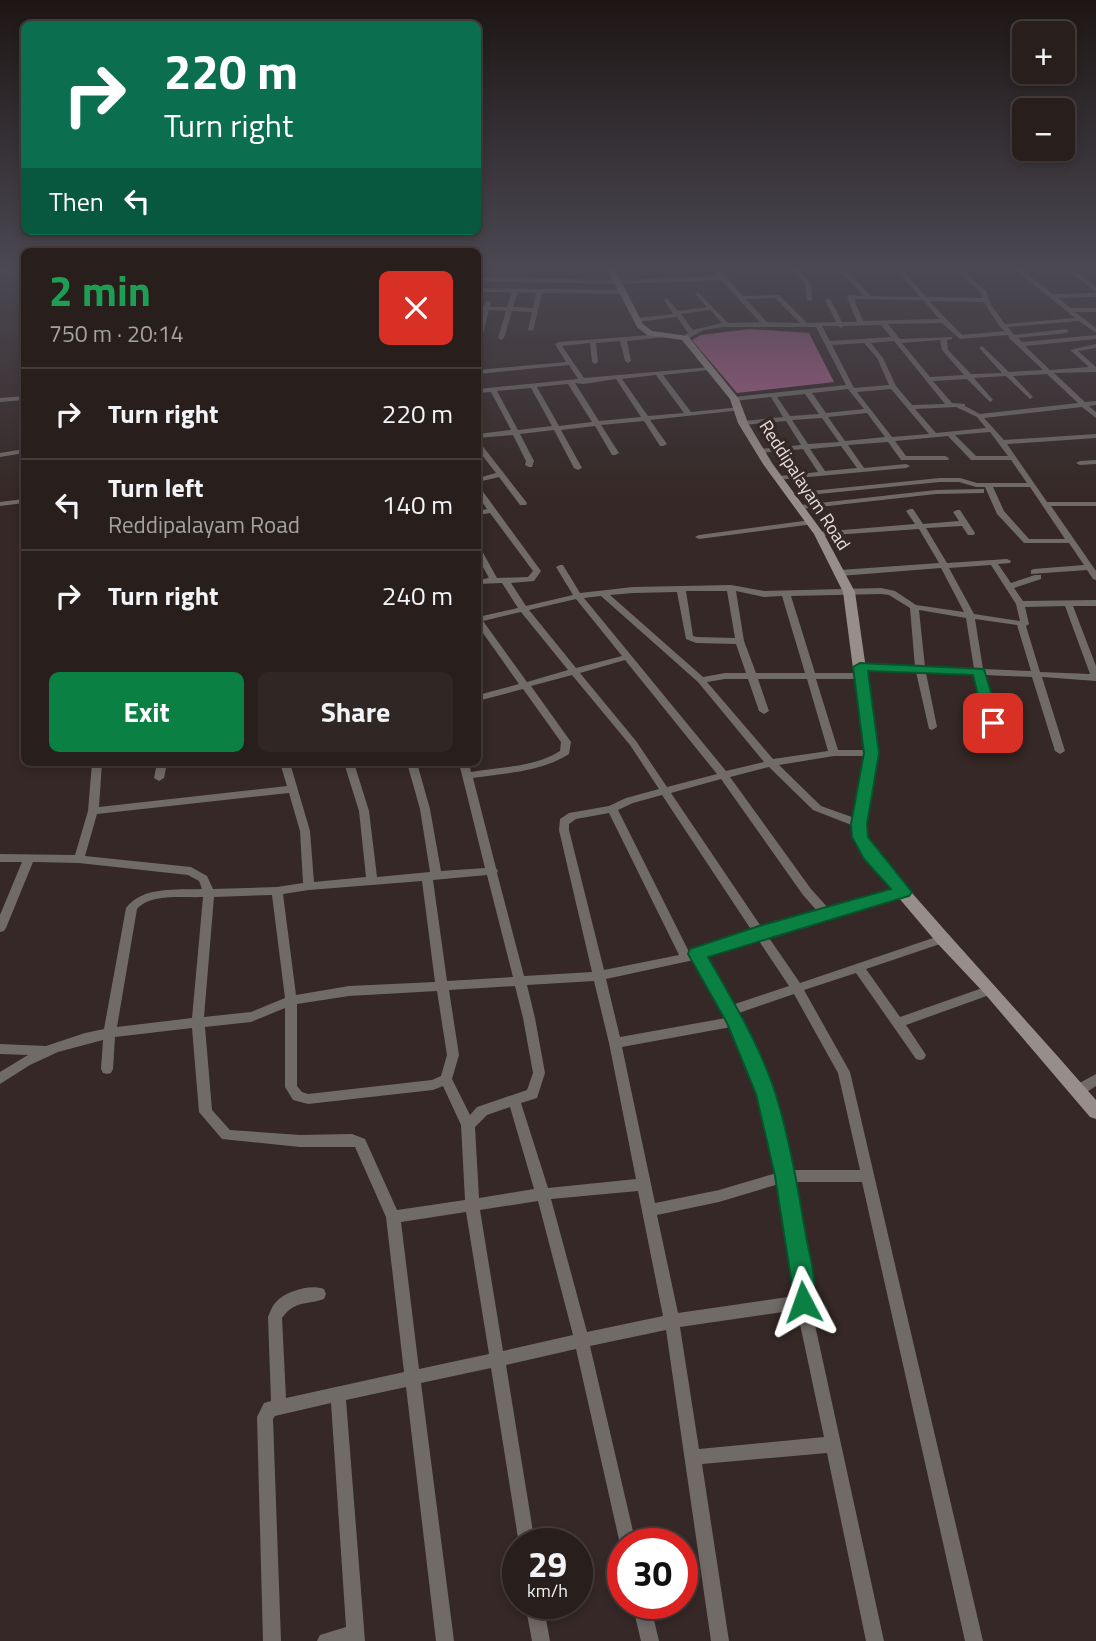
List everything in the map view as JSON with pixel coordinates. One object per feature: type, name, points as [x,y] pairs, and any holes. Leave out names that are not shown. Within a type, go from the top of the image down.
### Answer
[{"type":"main road","name":"Reddipalayam Road","points":[[693,344],[737,404],[743,423],[760,451],[819,534],[849,592],[871,753],[859,824],[860,837],[870,855],[942,939],[991,990],[1096,1112]]},
{"type":"street","points":[[565,344],[558,344],[583,382]]},
{"type":"street","points":[[593,344],[595,362]]},
{"type":"street","points":[[624,344],[628,360]]},
{"type":"street","points":[[828,344],[851,388],[888,440],[906,459],[945,458]]},
{"type":"street","points":[[868,344],[880,358],[893,387],[933,434]]},
{"type":"street","points":[[901,344],[928,379],[953,405],[979,416],[992,430],[1096,577]]},
{"type":"street","points":[[943,344],[944,351],[990,400]]},
{"type":"street","points":[[1022,344],[1096,416]]},
{"type":"street","points":[[1096,346],[1073,350],[1096,369]]},
{"type":"street","points":[[982,348],[1030,397]]},
{"type":"street","points":[[481,372],[571,363]]},
{"type":"street","points":[[481,391],[709,368]]},
{"type":"street","points":[[509,369],[519,387]]},
{"type":"street","points":[[928,379],[1096,369]]},
{"type":"street","points":[[658,373],[690,414]]},
{"type":"street","points":[[618,378],[663,444]]},
{"type":"street","points":[[571,383],[615,453]]},
{"type":"street","points":[[533,385],[559,427],[578,468]]},
{"type":"street","points":[[481,436],[690,414],[773,395],[893,387]]},
{"type":"street","points":[[493,389],[530,461],[529,465]]},
{"type":"street","points":[[807,391],[847,445],[861,469]]},
{"type":"street","points":[[773,395],[821,473]]},
{"type":"street","points":[[0,400],[21,398]]},
{"type":"street","points":[[979,416],[1096,403]]},
{"type":"street","points":[[910,407],[970,404]]},
{"type":"street","points":[[743,423],[869,411]]},
{"type":"street","points":[[760,451],[992,430]]},
{"type":"street","points":[[949,433],[974,458],[1013,458]]},
{"type":"street","points":[[1002,442],[1096,436]]},
{"type":"street","points":[[481,450],[523,503]]},
{"type":"street","points":[[0,455],[21,452]]},
{"type":"street","points":[[1080,463],[1096,462]]},
{"type":"street","points":[[779,478],[906,467]]},
{"type":"street","points":[[481,480],[501,474]]},
{"type":"street","points":[[791,495],[940,480],[989,488]]},
{"type":"street","points":[[801,507],[936,492],[1032,485]]},
{"type":"street","points":[[989,488],[1000,512],[1027,541],[1071,541]]},
{"type":"street","points":[[481,495],[537,571],[531,579],[481,582]]},
{"type":"street","points":[[0,504],[21,501]]},
{"type":"street","points":[[1045,504],[1096,504]]},
{"type":"street","points":[[481,512],[493,510]]},
{"type":"street","points":[[910,511],[963,598],[970,615],[979,671],[1000,749]]},
{"type":"street","points":[[957,512],[971,533]]},
{"type":"street","points":[[699,537],[811,522]]},
{"type":"street","points":[[819,534],[965,523]]},
{"type":"street","points":[[481,556],[494,580]]},
{"type":"street","points":[[840,573],[1007,561]]},
{"type":"street","points":[[481,619],[578,596],[731,588],[764,594],[881,591],[892,593],[914,607],[1021,625],[1026,621],[1020,604],[993,562]]},
{"type":"street","points":[[560,567],[578,596],[725,777],[807,892],[827,914]]},
{"type":"street","points":[[1009,587],[1036,574],[1089,567]]},
{"type":"street","points":[[505,581],[524,610],[633,743],[798,990],[844,1072],[974,1641]]},
{"type":"street","points":[[731,588],[740,641],[764,711]]},
{"type":"street","points":[[681,589],[689,637],[695,640],[740,641]]},
{"type":"street","points":[[603,593],[701,680],[771,764],[817,808],[859,824]]},
{"type":"street","points":[[786,594],[809,678],[834,753]]},
{"type":"street","points":[[701,680],[752,676],[809,678],[920,667],[1096,677],[1068,603]]},
{"type":"street","points":[[1020,604],[1096,603]]},
{"type":"street","points":[[914,607],[920,667],[932,727]]},
{"type":"street","points":[[468,776],[558,758],[565,752],[566,742],[481,624]]},
{"type":"street","points":[[1021,625],[1060,751]]},
{"type":"street","points":[[481,697],[627,657]]},
{"type":"street","points":[[720,1641],[672,1321],[615,1043],[564,822],[573,816],[612,809],[630,800],[771,764],[834,753],[871,753]]},
{"type":"street","points":[[79,859],[93,811],[97,766]]},
{"type":"street","points":[[159,778],[161,766]]},
{"type":"street","points":[[286,766],[305,831],[309,886]]},
{"type":"street","points":[[350,766],[364,811],[372,881]]},
{"type":"street","points":[[413,766],[425,809],[442,986],[453,1055],[446,1079],[468,1125],[472,1205],[524,1528]]},
{"type":"street","points":[[465,766],[493,871],[539,1073],[532,1094],[482,1111],[468,1125]]},
{"type":"street","points":[[93,811],[291,789]]},
{"type":"street","points":[[612,809],[691,956],[732,1016],[766,1094],[786,1176],[802,1274],[803,1302],[875,1641]]},
{"type":"street","points":[[0,858],[79,859],[191,871],[202,879],[209,892],[198,1021],[206,1112],[214,1124],[227,1135],[249,1138],[352,1140],[360,1143],[393,1217],[445,1641]]},
{"type":"street","points":[[0,928],[29,859]]},
{"type":"street","points":[[107,1069],[109,1035],[132,908],[139,900],[149,896],[277,891],[493,871]]},
{"type":"street","points":[[277,891],[291,1000],[291,1087],[298,1096],[308,1099],[433,1085],[446,1079]]},
{"type":"street","points":[[0,1079],[15,1067],[46,1051],[109,1035],[198,1021],[247,1018],[272,1012],[291,1000],[346,992],[598,976],[691,956],[759,933],[903,892]]},
{"type":"street","points":[[615,1043],[732,1016],[942,939]]},
{"type":"street","points":[[859,968],[920,1055]]},
{"type":"street","points":[[896,1023],[991,990]]},
{"type":"street","points":[[0,1049],[46,1051]]},
{"type":"street","points":[[1077,1091],[1096,1079]]},
{"type":"street","points":[[514,1102],[544,1194],[583,1339],[624,1528]]},
{"type":"street","points":[[649,1210],[719,1196],[786,1176],[868,1176]]},
{"type":"street","points":[[393,1217],[544,1194],[644,1184]]},
{"type":"street","points":[[279,1404],[275,1317],[280,1305],[291,1298],[319,1294]]},
{"type":"street","points":[[272,1641],[265,1417],[270,1409],[279,1404],[338,1394],[672,1321],[803,1302]]},
{"type":"street","points":[[326,1641],[356,1637],[338,1394]]},
{"type":"street","points":[[694,1457],[834,1444]]},
{"type":"street","points":[[537,1619],[541,1641]]},
{"type":"street","points":[[645,1619],[650,1641]]},
{"type":"shaded area","points":[[695,344],[814,344],[834,382],[737,393]]},
{"type":"route","points":[[803,1302],[802,1274],[786,1176],[766,1094],[735,1021],[697,954],[759,933],[903,892],[870,855],[860,837],[859,824],[871,753],[860,667],[979,671],[993,723]]}]
